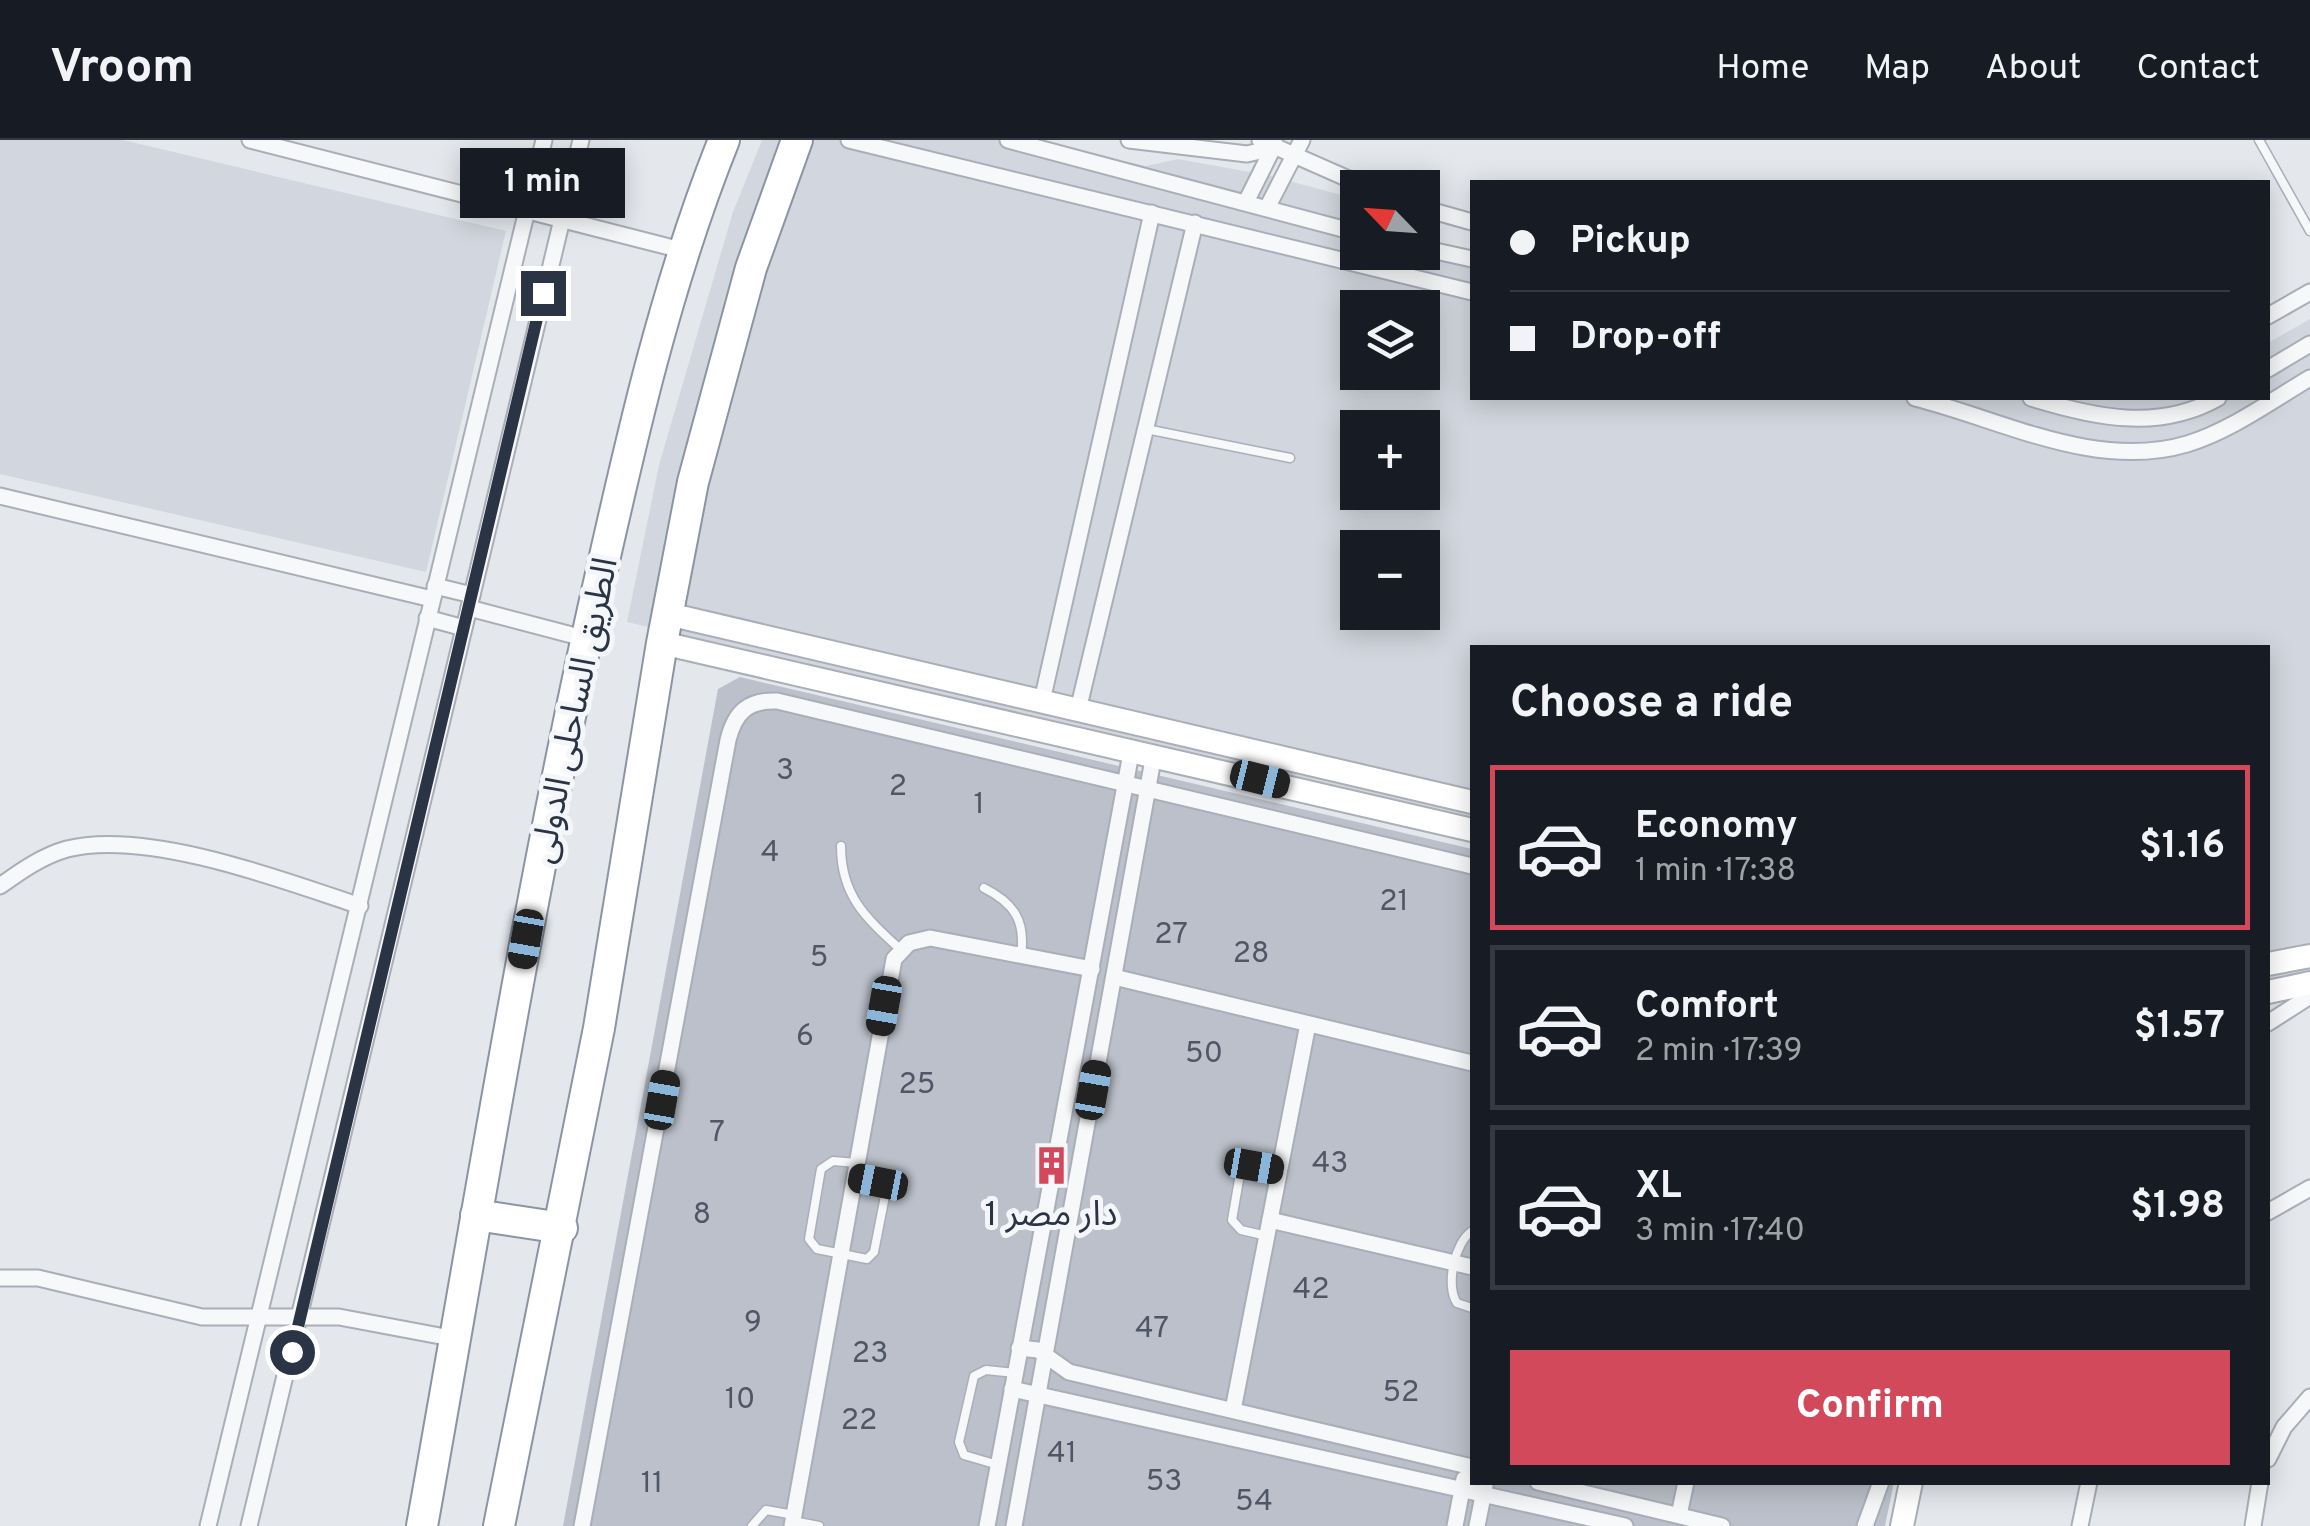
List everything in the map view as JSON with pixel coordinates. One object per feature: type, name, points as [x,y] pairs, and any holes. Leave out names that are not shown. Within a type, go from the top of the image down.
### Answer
[{"type":"highway","name":"الطريق الساحلى الدولى","points":[[422,1526],[552,799],[587,638],[624,472],[686,251],[724,140]]},
{"type":"highway","name":"الطريق الساحلى الدولى","points":[[499,1526],[562,1228],[665,628],[694,482],[751,268],[797,140]]},
{"type":"highway","points":[[476,1215],[562,1228]]},
{"type":"street","points":[[250,140],[686,251]]},
{"type":"street","points":[[208,1526],[544,140]]},
{"type":"street","points":[[249,1526],[581,140]]},
{"type":"street","points":[[849,140],[1470,291]]},
{"type":"street","points":[[1008,140],[1340,228],[1334,257]]},
{"type":"street","points":[[1128,140],[1247,154],[1270,143]]},
{"type":"street","points":[[1268,208],[1302,140]]},
{"type":"street","points":[[1246,202],[1270,143]]},
{"type":"street","points":[[1270,143],[1340,176]]},
{"type":"street","points":[[1126,206],[1135,174]]},
{"type":"street","points":[[1042,702],[1152,213]]},
{"type":"street","points":[[1440,213],[1470,221]]},
{"type":"street","points":[[1078,710],[1195,223]]},
{"type":"street","points":[[1440,252],[1470,259]]},
{"type":"street","points":[[2270,315],[2310,292]]},
{"type":"street","points":[[2270,368],[2310,344]]},
{"type":"street","points":[[1923,400],[2069,444],[2108,452],[2149,452],[2188,444],[2226,427],[2310,378]]},
{"type":"street","points":[[2039,400],[2113,419],[2147,419],[2211,400]]},
{"type":"street","points":[[0,496],[433,592],[587,638]]},
{"type":"street","points":[[428,618],[464,628]]},
{"type":"street","points":[[665,628],[1042,702],[1470,802]]},
{"type":"street","points":[[665,628],[1143,751],[1470,830]]},
{"type":"street","points":[[582,1526],[724,760],[738,713],[763,700],[778,702],[1470,866]]},
{"type":"street","points":[[987,1526],[1125,784],[1143,751]]},
{"type":"street","points":[[1014,1526],[1147,790],[1143,751]]},
{"type":"street","points":[[0,886],[41,859],[66,850],[118,845],[228,864],[360,906]]},
{"type":"street","points":[[793,1521],[891,970],[901,950],[930,938],[1092,969]]},
{"type":"street","points":[[2270,964],[2310,956]]},
{"type":"street","points":[[1114,976],[1470,1064]]},
{"type":"street","points":[[2270,992],[2310,984]]},
{"type":"street","points":[[2270,1021],[2310,996]]},
{"type":"street","points":[[1233,1410],[1308,1024]]},
{"type":"street","points":[[2270,1211],[2310,1188]]},
{"type":"street","points":[[1268,1228],[1464,1265]]},
{"type":"street","points":[[0,1278],[38,1278],[202,1316],[379,1321],[456,1339]]},
{"type":"street","points":[[1019,1348],[1045,1355],[1069,1372],[1470,1466],[1455,1526]]},
{"type":"street","points":[[1014,1381],[1038,1394],[1463,1487],[1485,1487],[1626,1526]]},
{"type":"street","points":[[2270,1455],[2284,1426],[2310,1397]]},
{"type":"street","points":[[1550,1485],[1722,1526]]},
{"type":"street","points":[[1679,1516],[1685,1485]]},
{"type":"street","points":[[1865,1526],[1880,1485]]},
{"type":"street","points":[[1902,1526],[1910,1485]]},
{"type":"street","points":[[2080,1526],[2088,1485]]},
{"type":"street","points":[[2253,1526],[2260,1485]]},
{"type":"street","points":[[1477,1526],[1485,1487]]},
{"type":"lane","points":[[2259,140],[2310,231]]},
{"type":"lane","points":[[1146,429],[1290,458]]},
{"type":"lane","points":[[842,846],[841,872],[850,896],[901,950]]},
{"type":"lane","points":[[984,888],[1003,898],[1017,914],[1024,933],[1022,955]]},
{"type":"lane","points":[[833,1161],[855,1170],[883,1183],[886,1191],[872,1256],[817,1249],[809,1239],[819,1176],[833,1161]]},
{"type":"lane","points":[[1268,1228],[1240,1230],[1232,1220],[1240,1174],[1248,1166],[1280,1170]]},
{"type":"lane","points":[[1470,1233],[1461,1241],[1464,1265],[1452,1296],[1470,1307]]},
{"type":"lane","points":[[998,1466],[964,1456],[959,1442],[974,1376],[986,1370],[1014,1381]]},
{"type":"lane","points":[[752,1526],[766,1510],[819,1526]]},
{"type":"shaded area","points":[[0,140],[123,140],[506,231],[426,572],[0,474]]},
{"type":"shaded area","points":[[762,140],[1029,140],[1146,166],[1178,159],[1266,175],[1340,195],[1340,270],[1440,270],[1440,244],[1470,251],[1470,400],[2270,400],[2270,342],[2310,319],[2310,971],[2270,979],[2270,645],[1470,645],[1470,820],[627,622],[659,465],[733,212]]},
{"type":"building","name":"دار مصر 1","points":[[740,677],[1470,849],[1470,1485],[1893,1485],[1885,1526],[563,1526],[718,689]]},
{"type":"place","name":"دار مصر 1","points":[[1051,1166]]},
{"type":"route","points":[[292,1352],[543,293]]}]
